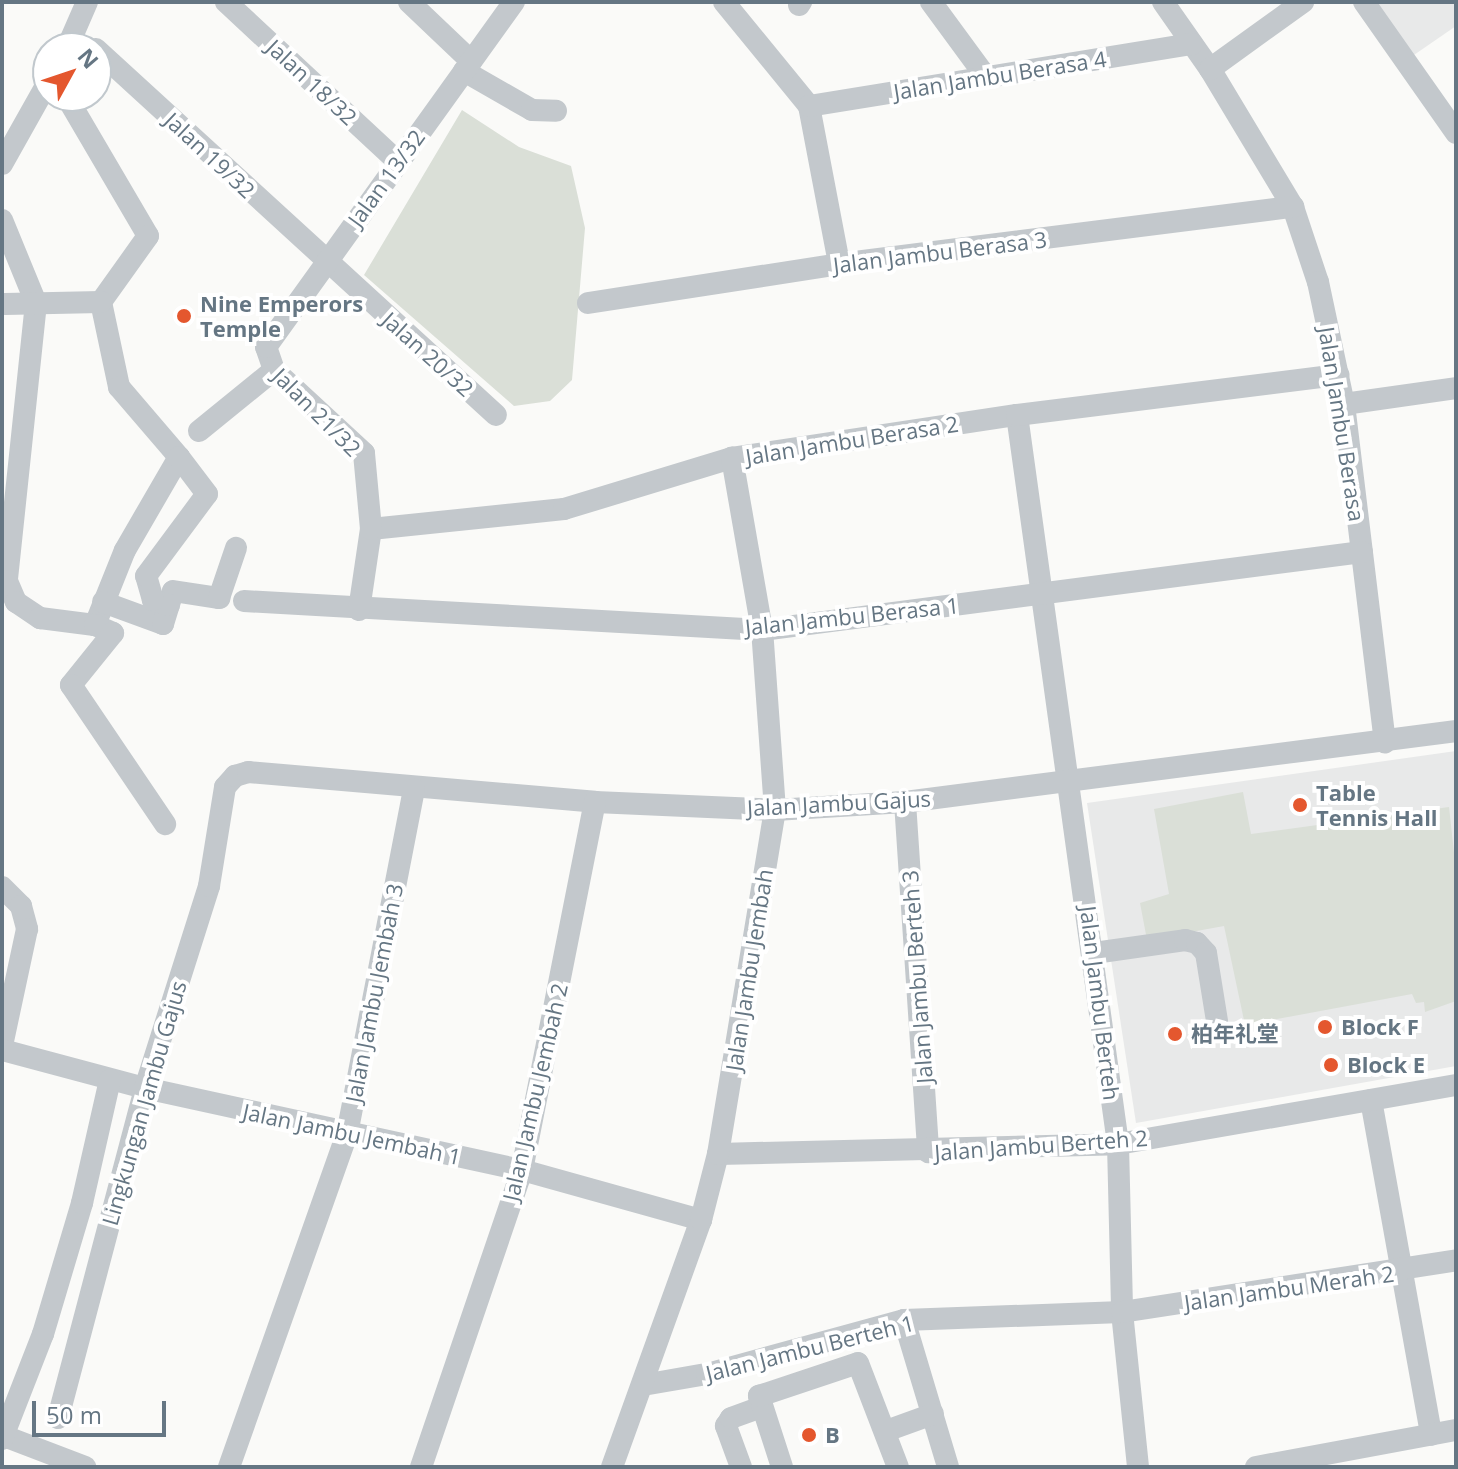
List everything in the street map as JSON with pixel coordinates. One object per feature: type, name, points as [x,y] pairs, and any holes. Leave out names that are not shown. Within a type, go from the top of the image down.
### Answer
[{"type":"street","points":[[75,32],[87,2]]},
{"type":"street","name":"Jalan 18/32","points":[[226,2],[398,162]]},
{"type":"street","points":[[409,2],[468,66],[532,110],[556,111]]},
{"type":"street","name":"Jalan 13/32","points":[[270,364],[266,347],[324,262],[514,2]]},
{"type":"street","points":[[724,2],[809,106],[839,264]]},
{"type":"street","points":[[931,2],[986,77]]},
{"type":"street","name":"Jalan Jambu Berasa","points":[[1163,2],[1210,69],[1293,207],[1318,282],[1344,404],[1385,743]]},
{"type":"street","points":[[1210,69],[1303,2]]},
{"type":"street","points":[[1364,2],[1456,133]]},
{"type":"street","name":"Jalan Jambu Berasa 4","points":[[809,106],[1192,44]]},
{"type":"street","name":"Jalan 19/32","points":[[112,63],[324,262]]},
{"type":"street","points":[[2,164],[32,111]]},
{"type":"street","points":[[75,112],[148,236],[101,302],[119,387],[207,494],[146,576],[153,600],[169,605]]},
{"type":"street","name":"Jalan Jambu Berasa 3","points":[[588,303],[839,264],[1293,207]]},
{"type":"street","points":[[2,220],[36,303],[7,581],[16,602],[40,618],[95,625],[113,633],[71,685],[165,824]]},
{"type":"street","name":"Jalan 20/32","points":[[324,262],[496,415]]},
{"type":"street","points":[[5,304],[101,302]]},
{"type":"street","points":[[199,431],[270,364]]},
{"type":"street","name":"Jalan 21/32","points":[[270,364],[364,453],[371,529],[359,610]]},
{"type":"street","name":"Jalan Jambu Berasa 2","points":[[371,529],[564,509],[732,458],[1017,415],[1339,375]]},
{"type":"street","points":[[1344,404],[1456,388]]},
{"type":"street","name":"Jalan Jambu Berteh","points":[[1017,415],[1071,780],[1118,1144],[1122,1312],[1138,1467]]},
{"type":"street","points":[[95,625],[125,550],[179,457]]},
{"type":"street","name":"Jalan Jambu Jembah","points":[[612,1467],[701,1220],[718,1154],[775,810],[762,630],[732,458]]},
{"type":"street","points":[[103,602],[163,624],[173,591],[219,598],[236,548]]},
{"type":"street","name":"Jalan Jambu Berasa 1","points":[[244,601],[359,610],[762,630],[1362,552]]},
{"type":"street","name":"Jalan Jambu Gajus","points":[[225,787],[248,772],[414,789],[595,802],[775,810],[905,802],[1385,743],[1456,731]]},
{"type":"street","name":"Lingkungan Jambu Gajus","points":[[58,1418],[145,1088],[209,886],[225,787]]},
{"type":"street","name":"Jalan Jambu Jembah 3","points":[[229,1467],[347,1134],[414,789]]},
{"type":"street","name":"Jalan Jambu Jembah 2","points":[[421,1467],[522,1170],[595,802]]},
{"type":"street","name":"Jalan Jambu Berteh 3","points":[[905,802],[928,1152]]},
{"type":"street","points":[[2,887],[21,906],[27,929],[2,1048]]},
{"type":"street","points":[[1094,953],[1185,940],[1197,943],[1206,953],[1217,1021]]},
{"type":"street","name":"Jalan Jambu Jembah 1","points":[[2,1048],[110,1080],[522,1170],[701,1220]]},
{"type":"street","points":[[85,1467],[3,1438],[43,1334],[82,1203],[110,1080]]},
{"type":"street","name":"Jalan Jambu Berteh 2","points":[[718,1154],[928,1152],[1118,1144],[1456,1085]]},
{"type":"street","points":[[1371,1100],[1431,1435]]},
{"type":"street","name":"Jalan Jambu Merah 2","points":[[1122,1312],[1402,1271],[1456,1260]]},
{"type":"street","name":"Jalan Jambu Berteh 1","points":[[643,1385],[707,1374],[904,1320],[1122,1312]]},
{"type":"street","points":[[904,1320],[948,1467]]},
{"type":"street","points":[[43,1334],[77,1344]]},
{"type":"street","points":[[782,1467],[761,1407],[761,1394],[858,1363],[898,1467]]},
{"type":"street","points":[[741,1467],[726,1426],[731,1418],[761,1407]]},
{"type":"street","points":[[886,1431],[933,1414]]},
{"type":"street","points":[[1256,1467],[1456,1430]]},
{"type":"shaded area","points":[[1372,2],[1456,2],[1456,26],[1411,57]]},
{"type":"shaded area","points":[[462,110],[519,147],[571,166],[585,228],[572,380],[550,401],[514,406],[364,275]]},
{"type":"shaded area","points":[[1456,751],[1456,1066],[1136,1123],[1087,803]]},
{"type":"shaded area","points":[[1243,792],[1251,834],[1449,807],[1456,871],[1456,1001],[1425,1012],[1424,1002],[1416,1003],[1412,994],[1245,1025],[1224,926],[1147,940],[1140,903],[1169,894],[1154,809]]},
{"type":"place","name":"Nine Emperors Temple","points":[[184,316]]},
{"type":"place","name":"Table Tennis Hall","points":[[1300,805]]},
{"type":"place","name":"Block F","points":[[1325,1027]]},
{"type":"place","name":"柏年礼堂","points":[[1175,1034]]},
{"type":"place","name":"Block E","points":[[1331,1065]]},
{"type":"place","name":"B","points":[[809,1435]]}]
